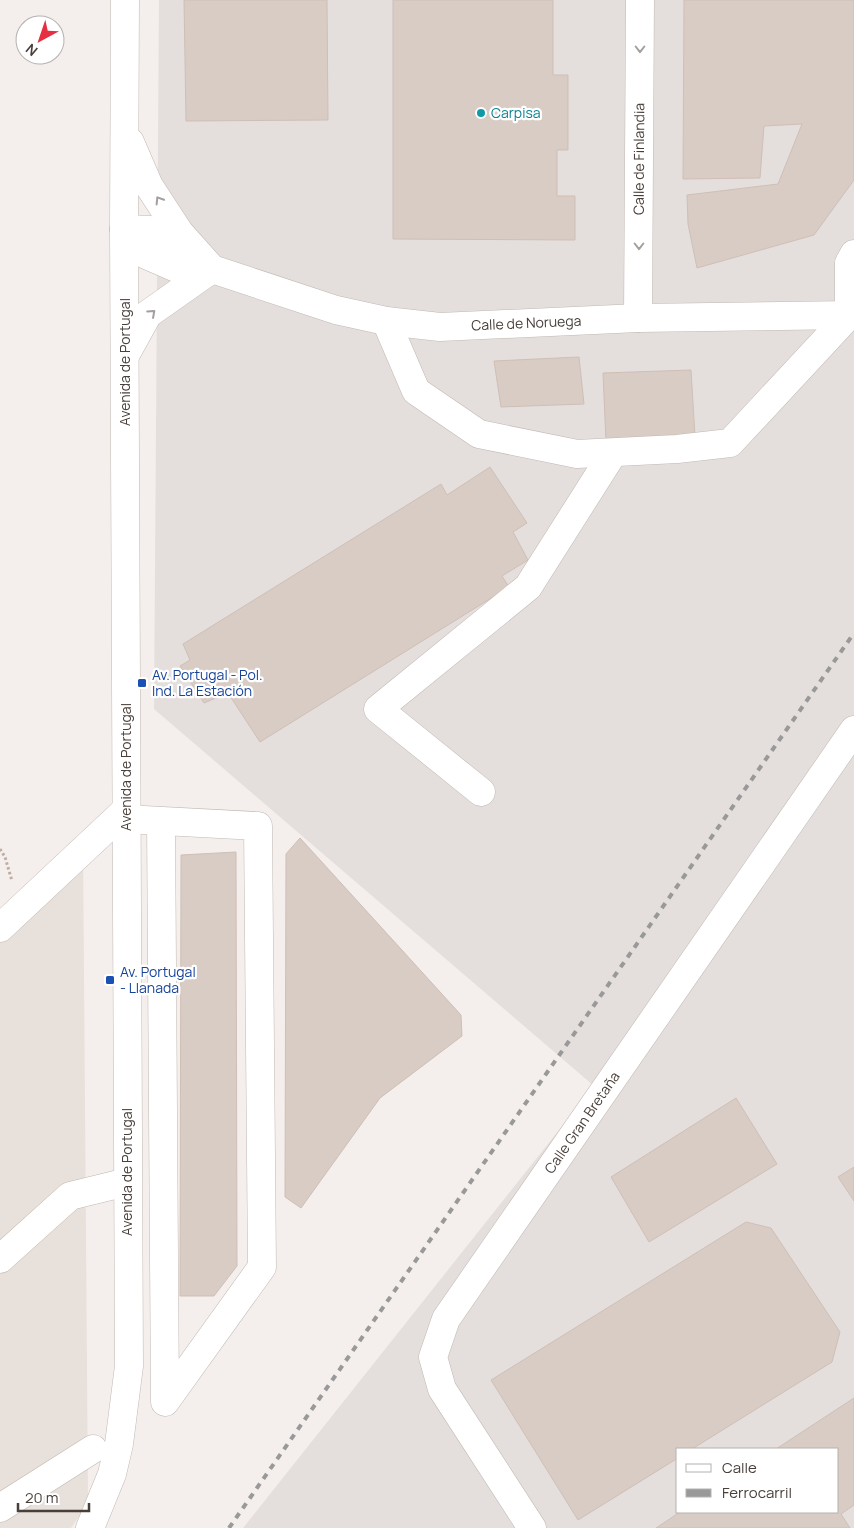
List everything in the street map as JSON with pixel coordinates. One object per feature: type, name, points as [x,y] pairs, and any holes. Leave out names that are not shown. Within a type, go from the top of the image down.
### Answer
[{"type":"street","name":"Avenida de Portugal","points":[[90,1528],[102,1503],[114,1467],[129,1366],[124,229],[126,134],[125,0]]},
{"type":"street","name":"Calle de Finlandia","points":[[638,318],[640,0]]},
{"type":"street","name":"Calle de Noruega","points":[[126,134],[150,186],[179,232],[212,268]]},
{"type":"street","name":"Calle de Noruega","points":[[124,229],[150,230],[194,249]]},
{"type":"street","name":"Calle de Noruega","points":[[124,229],[146,255],[183,271],[212,268],[336,310],[386,321],[440,327],[638,318],[852,315]]},
{"type":"street","points":[[386,321],[416,391],[479,434],[577,454],[677,449],[730,443],[852,315],[849,263],[854,254]]},
{"type":"street","points":[[126,354],[148,314],[212,268]]},
{"type":"street","points":[[481,792],[378,709],[528,587],[613,453]]},
{"type":"street","name":"Calle Gran Bretaña","points":[[532,1528],[442,1389],[433,1356],[446,1319],[854,730]]},
{"type":"street","points":[[0,928],[126,815],[161,821],[258,826],[262,1267],[165,1402],[161,821]]},
{"type":"street","points":[[0,1259],[70,1196],[127,1182]]},
{"type":"street","points":[[0,1508],[93,1449]]},
{"type":"path","points":[[0,849],[5,857],[20,910]]},
{"type":"shaded area","points":[[159,0],[854,0],[854,1528],[243,1528],[594,1086],[154,709]]},
{"type":"shaded area","points":[[83,847],[88,1503],[71,1528],[0,1528],[0,919]]},
{"type":"building","points":[[184,0],[327,0],[328,120],[186,121]]},
{"type":"building","name":"Carpisa","points":[[393,0],[553,0],[553,75],[568,75],[568,150],[557,150],[557,196],[575,196],[575,240],[393,239]]},
{"type":"building","points":[[684,0],[854,0],[854,180],[814,235],[697,268],[688,224],[687,195],[778,184],[802,124],[764,126],[760,178],[683,179]]},
{"type":"building","points":[[579,357],[584,404],[501,407],[494,361]]},
{"type":"building","points":[[691,370],[695,437],[606,442],[603,373]]},
{"type":"building","points":[[490,467],[527,523],[513,532],[528,560],[502,576],[509,587],[260,742],[228,693],[204,703],[180,666],[190,660],[183,644],[441,484],[447,495]]},
{"type":"building","points":[[300,838],[461,1015],[462,1036],[380,1098],[301,1208],[285,1197],[286,854]]},
{"type":"building","points":[[236,852],[237,1266],[214,1296],[180,1296],[181,855]]},
{"type":"building","points":[[736,1098],[777,1164],[649,1242],[611,1177]]},
{"type":"building","points":[[854,1167],[854,1201],[838,1177]]},
{"type":"building","points":[[746,1222],[771,1228],[840,1332],[832,1362],[694,1448],[676,1448],[676,1459],[578,1520],[491,1380]]},
{"type":"building","points":[[854,1398],[854,1505],[841,1514],[850,1528],[656,1528],[678,1513],[839,1513],[839,1448],[778,1448]]},
{"type":"railway","points":[[229,1528],[854,633]]},
{"type":"place","name":"Carpisa","points":[[481,113]]},
{"type":"place","name":"Av. Portugal - Pol. Ind. La Estación","points":[[142,683]]},
{"type":"place","name":"Av. Portugal - Llanada","points":[[110,980]]}]
